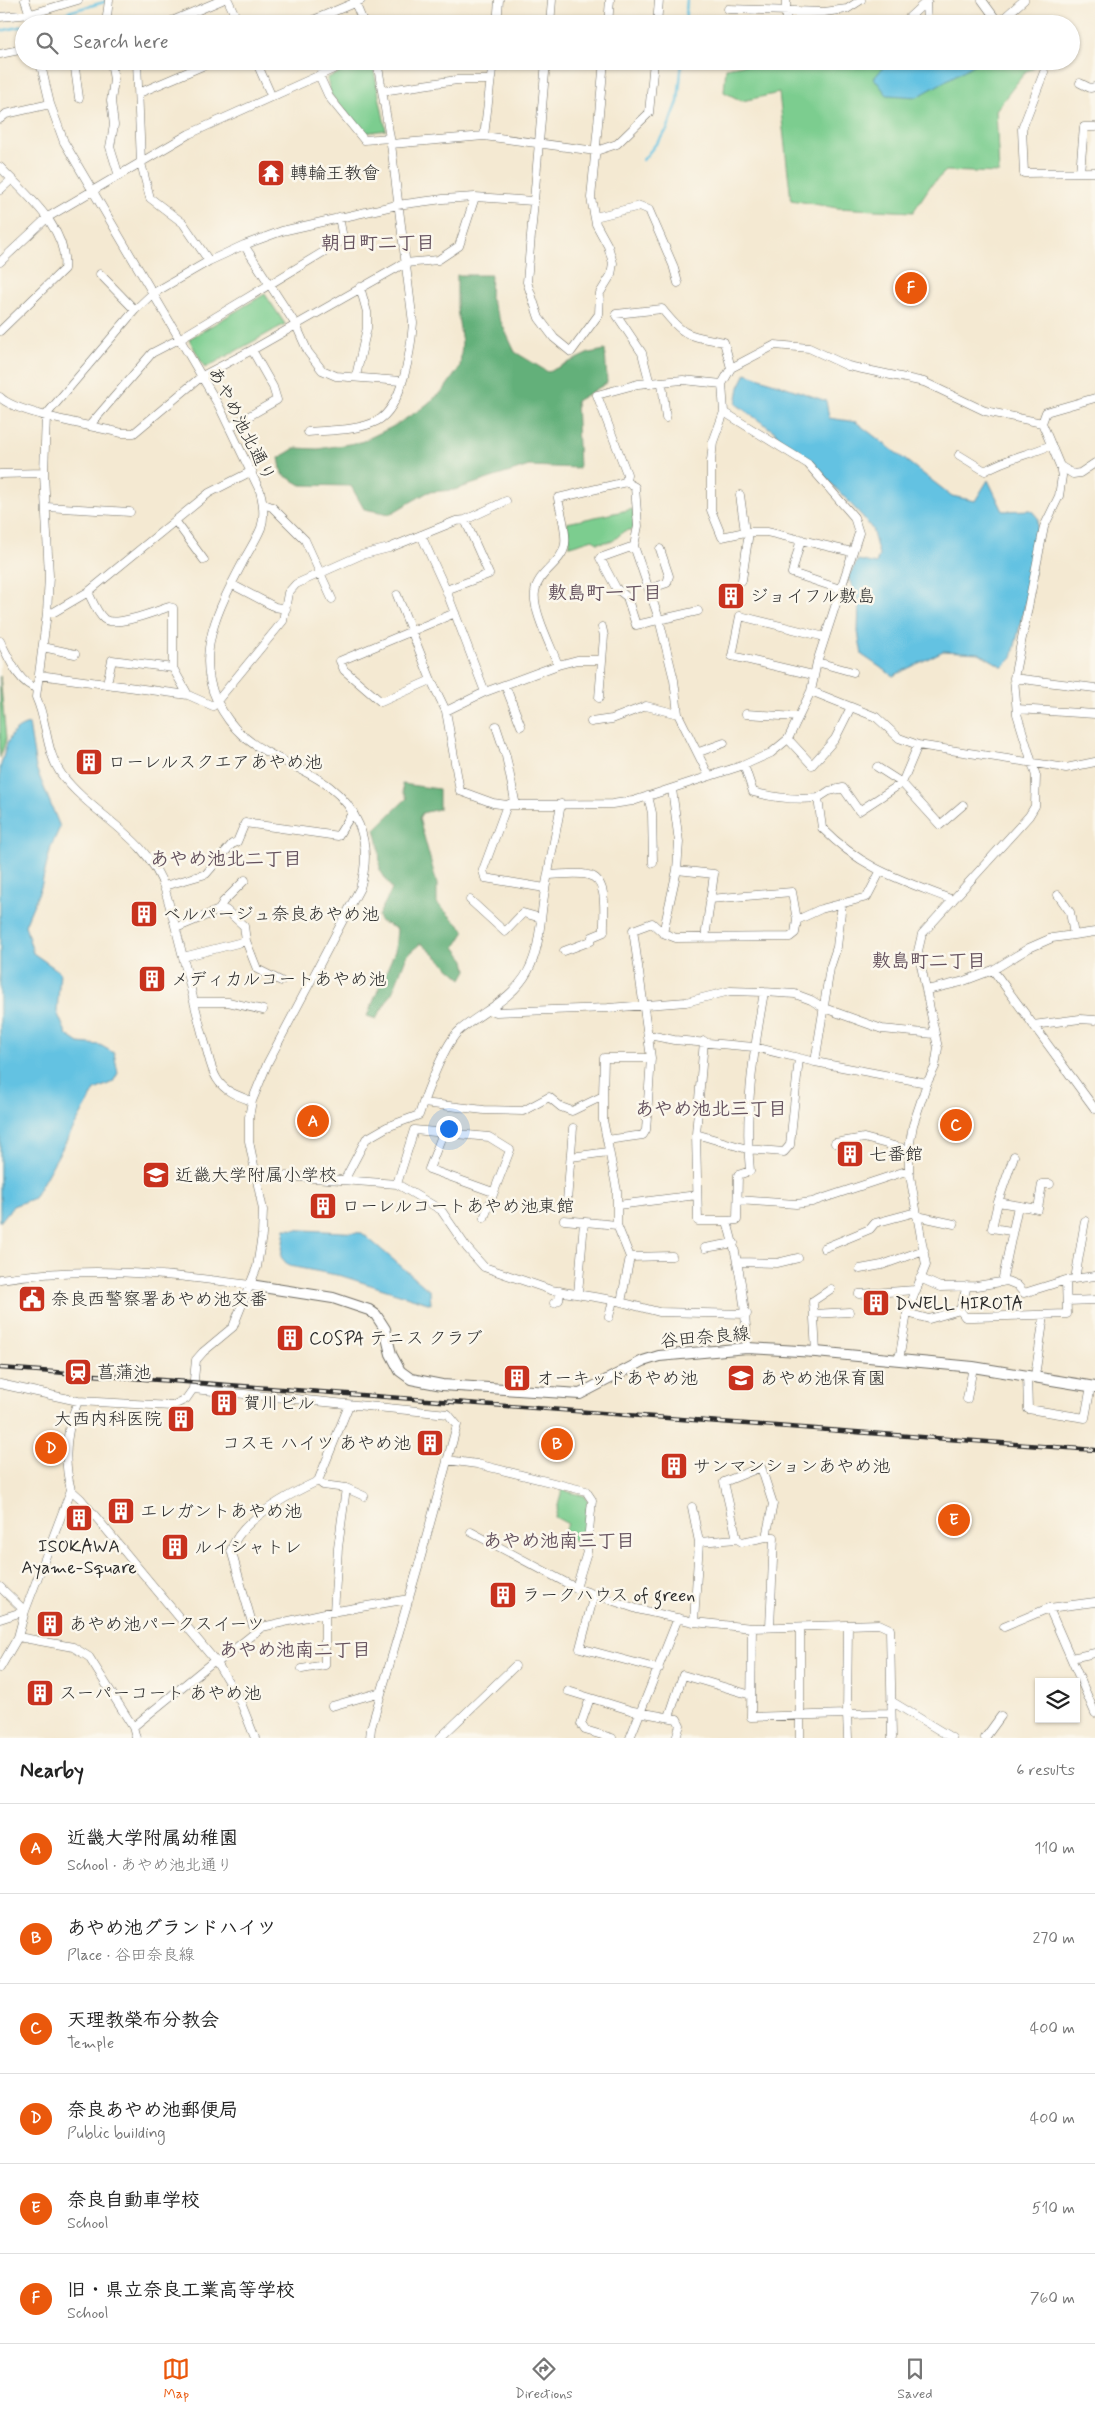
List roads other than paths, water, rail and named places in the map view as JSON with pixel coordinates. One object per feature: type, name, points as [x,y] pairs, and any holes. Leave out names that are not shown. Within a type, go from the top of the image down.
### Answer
[{"type":"main road","name":"谷田奈良線","points":[[250,1285],[333,1298],[368,1310],[380,1321],[385,1330],[390,1354],[400,1371],[411,1379],[442,1385],[580,1394],[592,1390],[623,1370],[660,1356],[747,1348],[816,1352],[973,1367],[1031,1375],[1093,1387]]},
{"type":"street","points":[[25,0],[31,14]]},
{"type":"street","points":[[16,15],[31,14],[78,0]]},
{"type":"street","points":[[107,15],[109,0]]},
{"type":"street","points":[[186,15],[222,0]]},
{"type":"street","points":[[228,0],[235,15]]},
{"type":"street","points":[[498,15],[499,0]]},
{"type":"street","points":[[551,15],[552,0]]},
{"type":"street","points":[[609,15],[610,0]]},
{"type":"street","points":[[658,15],[659,0]]},
{"type":"street","points":[[786,0],[786,15]]},
{"type":"street","points":[[728,9],[824,12],[847,9],[861,0]]},
{"type":"street","points":[[982,0],[992,15]]},
{"type":"street","points":[[1007,15],[1024,0]]},
{"type":"street","points":[[324,15],[356,1],[361,15]]},
{"type":"street","points":[[912,15],[927,1]]},
{"type":"street","points":[[927,1],[927,15]]},
{"type":"street","points":[[0,16],[15,15]]},
{"type":"street","points":[[0,54],[15,51]]},
{"type":"street","name":"あやめ池北通り","points":[[43,70],[50,104],[64,142],[91,191],[202,376],[252,471],[264,504],[261,528],[231,584],[216,617],[208,649],[210,678],[218,701],[241,734],[260,748],[332,788],[344,798],[354,812],[362,833],[364,846],[365,866],[360,888],[268,1062],[252,1101],[248,1129],[263,1210],[262,1235],[257,1267],[233,1327],[203,1352],[194,1366],[193,1390]]},
{"type":"street","points":[[74,70],[79,98]]},
{"type":"street","points":[[112,70],[114,80],[111,101],[114,125],[110,147],[119,176]]},
{"type":"street","points":[[138,70],[141,163],[150,198],[183,223],[209,261]]},
{"type":"street","points":[[139,93],[193,70]]},
{"type":"street","points":[[260,70],[271,96]]},
{"type":"street","points":[[0,262],[48,217],[189,134],[330,70]]},
{"type":"street","points":[[308,432],[354,427],[377,420],[392,407],[411,352],[413,323],[390,141],[378,70]]},
{"type":"street","points":[[484,136],[491,70]]},
{"type":"street","points":[[545,70],[526,269],[529,294],[545,328],[571,352],[599,314],[600,294],[611,275],[613,263],[608,246],[594,217],[592,198],[603,70]]},
{"type":"street","points":[[319,75],[329,97],[364,140],[390,141],[484,136],[596,151],[617,144],[649,113],[653,70]]},
{"type":"street","points":[[1044,72],[1022,129],[1024,173],[1095,172]]},
{"type":"street","points":[[382,91],[457,80],[490,80]]},
{"type":"street","points":[[1080,82],[1090,88],[1095,87]]},
{"type":"street","points":[[0,119],[6,114],[50,104]]},
{"type":"street","points":[[1080,172],[1084,127],[1095,127]]},
{"type":"street","points":[[0,167],[48,217],[65,256],[64,269],[0,331]]},
{"type":"street","points":[[0,190],[11,180]]},
{"type":"street","points":[[252,1101],[228,1092],[217,1079],[164,886],[150,862],[120,827],[79,796],[54,764],[48,747],[42,710],[36,697],[47,613],[50,547],[44,473],[46,415],[135,310],[152,294],[209,261],[244,244],[282,231],[397,205],[475,197],[533,201]]},
{"type":"street","points":[[0,397],[6,404],[46,415],[122,433],[134,432],[202,376],[252,350],[405,263],[438,260],[459,246],[475,197]]},
{"type":"street","points":[[594,217],[640,206],[649,210],[673,265],[678,283]]},
{"type":"street","points":[[90,425],[152,353],[179,339],[340,242],[342,233],[339,217]]},
{"type":"street","points":[[244,244],[296,324],[308,352],[322,370],[336,376],[356,376],[401,381]]},
{"type":"street","points":[[100,274],[135,310]]},
{"type":"street","points":[[356,376],[367,328],[367,312],[360,287]]},
{"type":"street","points":[[650,384],[642,353],[616,314],[662,309],[675,325],[687,335],[724,342],[731,368]]},
{"type":"street","points":[[852,552],[768,532],[747,532],[722,537],[712,510],[711,461],[713,442],[724,412],[722,384],[731,368],[774,345],[809,348],[848,366],[924,382],[985,411],[1042,423]]},
{"type":"street","points":[[230,427],[277,400],[273,387],[252,350]]},
{"type":"street","points":[[626,482],[627,474],[597,395],[638,384],[683,380],[722,384]]},
{"type":"street","points":[[662,383],[666,418]]},
{"type":"street","points":[[899,1360],[907,1313],[926,1265],[909,1170],[912,1125],[927,1083],[935,1067],[938,1048],[918,950],[919,942],[922,934],[1030,816],[1034,806],[1036,792],[1032,761],[1016,708],[1014,678],[1036,578],[1044,527],[1059,496],[1062,476],[1060,466],[1042,423],[1046,412],[1095,398]]},
{"type":"street","points":[[397,595],[431,680],[446,711],[460,791],[493,803],[612,804],[633,801],[672,789],[744,765],[771,753],[788,739],[811,692],[813,675],[859,533],[854,517],[808,464],[724,412]]},
{"type":"street","points":[[959,455],[985,471],[1005,460],[1031,454],[1051,445]]},
{"type":"street","points":[[1060,466],[1073,474],[1080,473],[1095,463]]},
{"type":"street","points":[[47,613],[54,612],[88,592],[209,494],[252,471]]},
{"type":"street","points":[[0,474],[44,473]]},
{"type":"street","points":[[558,665],[538,610],[534,592],[541,577],[562,553],[566,543],[558,498],[626,482],[635,487],[638,526],[634,546],[659,619],[674,680],[678,714],[699,752],[709,776]]},
{"type":"street","points":[[740,495],[747,532],[742,580]]},
{"type":"street","points":[[39,675],[188,696],[213,706],[283,621],[288,593],[296,584],[319,572],[361,555],[390,548],[465,520],[506,502]]},
{"type":"street","points":[[264,504],[272,507],[305,540],[332,599]]},
{"type":"street","points":[[46,507],[130,512]]},
{"type":"street","points":[[446,590],[489,574],[465,520]]},
{"type":"street","points":[[176,522],[204,560]]},
{"type":"street","points":[[421,535],[446,590],[486,692]]},
{"type":"street","points":[[801,539],[792,574],[840,589]]},
{"type":"street","points":[[634,546],[600,558],[616,588],[627,597],[636,625],[698,611]]},
{"type":"street","points":[[649,588],[667,583],[669,576],[660,549]]},
{"type":"street","points":[[231,584],[275,607],[286,609]]},
{"type":"street","points":[[88,592],[102,618],[108,622],[124,621],[169,607],[173,608],[173,668],[188,696]]},
{"type":"street","points":[[431,680],[382,702],[344,670],[340,661],[454,613]]},
{"type":"street","points":[[813,675],[732,656],[740,616],[825,637]]},
{"type":"street","points":[[599,698],[604,636],[602,627]]},
{"type":"street","points":[[0,641],[24,680],[31,687],[37,688]]},
{"type":"street","points":[[43,647],[75,654]]},
{"type":"street","points":[[107,684],[112,660],[173,668]]},
{"type":"street","points":[[446,711],[486,692],[558,665],[577,660],[602,660]]},
{"type":"street","points":[[817,662],[853,672]]},
{"type":"street","points":[[1014,678],[1095,688]]},
{"type":"street","points":[[505,685],[521,726]]},
{"type":"street","points":[[811,692],[876,717],[899,738],[918,745],[1032,761],[1066,768],[1095,762]]},
{"type":"street","points":[[592,722],[612,719],[646,706],[678,714]]},
{"type":"street","points":[[788,739],[812,766],[835,739],[852,707]]},
{"type":"street","points":[[1016,708],[1095,714]]},
{"type":"street","points":[[746,714],[798,717]]},
{"type":"street","points":[[496,726],[506,756],[515,801],[507,804],[483,870],[485,878],[545,888]]},
{"type":"street","points":[[699,752],[724,743]]},
{"type":"street","points":[[744,765],[753,792],[776,798],[796,800],[818,798],[829,791],[843,788],[859,811],[902,782],[918,745]]},
{"type":"street","points":[[877,767],[902,782],[940,825],[963,805]]},
{"type":"street","points":[[662,932],[676,870],[679,842],[672,789]]},
{"type":"street","points":[[648,796],[652,813],[654,863]]},
{"type":"street","points":[[818,798],[822,828],[856,858],[880,872],[952,900]]},
{"type":"street","points":[[345,1179],[366,1139],[387,1126],[419,1115],[447,1048],[458,1031],[489,1010],[516,988],[528,972],[538,944],[545,888],[561,804]]},
{"type":"street","points":[[164,886],[206,874],[232,844],[237,842],[245,823],[338,836],[354,812]]},
{"type":"street","points":[[676,870],[714,874],[704,938]]},
{"type":"street","points":[[797,920],[842,903],[866,897],[880,872]]},
{"type":"street","points":[[548,875],[589,875],[598,879],[603,888],[604,932],[592,937],[591,941],[564,951]]},
{"type":"street","points":[[219,910],[223,902],[245,880]]},
{"type":"street","points":[[606,1140],[643,1135],[646,1130],[651,1058],[633,930],[652,923],[662,932],[676,938],[790,937],[795,933],[797,920],[792,892],[710,899]]},
{"type":"street","points":[[1058,895],[1070,912],[1074,935]]},
{"type":"street","points":[[470,900],[505,932],[523,913],[541,918]]},
{"type":"street","points":[[815,1062],[830,968],[837,947],[842,903]]},
{"type":"street","points":[[176,928],[219,910],[226,910],[244,926],[246,941],[257,969],[281,981]]},
{"type":"street","points":[[927,990],[961,982],[993,970],[1029,948],[1052,938],[1095,932]]},
{"type":"street","points":[[183,956],[246,941]]},
{"type":"street","points":[[993,970],[1095,1109]]},
{"type":"street","points":[[489,1010],[496,1012],[608,1008],[686,1002],[730,991],[764,992],[796,994],[824,1008],[882,1029],[934,1034]]},
{"type":"street","points":[[704,1041],[696,1134],[698,1220],[737,1220],[738,1176],[750,1172],[747,1149],[754,1047],[764,992]]},
{"type":"street","points":[[195,1002],[228,1002],[263,1010]]},
{"type":"street","points":[[1033,1025],[1080,1019],[1095,1020]]},
{"type":"street","points":[[649,1034],[674,1040],[704,1041],[754,1047],[815,1062],[927,1083]]},
{"type":"street","points":[[609,1316],[617,1301],[630,1257],[617,1225],[618,1205],[603,1120],[604,1058],[651,1058]]},
{"type":"street","points":[[696,1134],[747,1149],[784,1152],[790,1145],[799,1058]]},
{"type":"street","points":[[423,1103],[484,1110],[523,1111],[550,1097],[561,1107],[572,1111],[603,1096]]},
{"type":"street","points":[[567,1201],[573,1128]]},
{"type":"street","points":[[397,1184],[414,1130],[489,1137],[510,1150],[484,1218]]},
{"type":"street","points":[[443,1133],[429,1169],[493,1192]]},
{"type":"street","points":[[835,1143],[864,1138],[909,1150]]},
{"type":"street","points":[[571,1157],[608,1152]]},
{"type":"street","points":[[1011,1232],[992,1228],[998,1202],[1014,1156]]},
{"type":"street","points":[[738,1200],[796,1204],[812,1202],[909,1170]]},
{"type":"street","points":[[257,1174],[397,1184],[442,1210],[467,1248],[484,1267],[560,1291],[617,1301],[658,1312],[746,1314]]},
{"type":"street","points":[[998,1202],[1038,1209],[1042,1184],[1050,1184]]},
{"type":"street","points":[[618,1205],[697,1195]]},
{"type":"street","points":[[1002,1282],[1018,1206]]},
{"type":"street","points":[[824,1248],[870,1229],[875,1223],[916,1214],[954,1224]]},
{"type":"street","points":[[564,1220],[617,1225]]},
{"type":"street","points":[[727,1221],[738,1262],[746,1314],[747,1348]]},
{"type":"street","points":[[960,1310],[965,1317],[1067,1314],[1071,1279],[1085,1221]]},
{"type":"street","points":[[578,1294],[584,1222]]},
{"type":"street","points":[[705,1248],[734,1243]]},
{"type":"street","points":[[860,1269],[882,1265],[924,1250]]},
{"type":"street","points":[[630,1257],[672,1256]]},
{"type":"street","points":[[738,1262],[777,1263],[798,1258]]},
{"type":"street","points":[[0,1279],[98,1270],[160,1274],[250,1285]]},
{"type":"street","points":[[920,1278],[940,1287],[976,1286],[1007,1281],[1017,1285],[1024,1292],[1071,1279],[1095,1276]]},
{"type":"street","points":[[960,1310],[967,1286]]},
{"type":"street","points":[[816,1352],[813,1301],[831,1289]]},
{"type":"street","points":[[859,1294],[915,1290]]},
{"type":"street","points":[[554,1303],[559,1300],[560,1291]]},
{"type":"street","points":[[1067,1301],[1095,1300]]},
{"type":"street","points":[[907,1313],[929,1319],[960,1310]]},
{"type":"street","points":[[814,1314],[849,1312]]},
{"type":"street","points":[[1044,1316],[1031,1375],[1028,1409],[1084,1418],[1093,1387]]},
{"type":"street","points":[[967,1399],[973,1367]]},
{"type":"street","points":[[0,1384],[78,1400],[172,1406],[186,1399],[193,1390],[448,1414],[457,1425],[381,1692],[370,1738]]},
{"type":"street","points":[[78,1400],[71,1416],[66,1446],[68,1480],[71,1490],[81,1498],[216,1662],[241,1703],[254,1738]]},
{"type":"street","points":[[255,1633],[231,1550],[234,1542],[246,1527],[261,1515],[293,1493],[318,1481],[349,1405]]},
{"type":"street","points":[[447,1460],[477,1464],[586,1491],[592,1500],[589,1534],[587,1552],[576,1588]]},
{"type":"street","points":[[766,1536],[773,1504],[761,1467],[724,1482],[737,1538],[742,1542],[766,1536],[774,1537],[770,1627]]},
{"type":"street","points":[[318,1481],[323,1485],[346,1488],[364,1496]]},
{"type":"street","points":[[334,1612],[338,1548],[346,1488]]},
{"type":"street","points":[[0,1668],[18,1637],[25,1610],[71,1490]]},
{"type":"street","points":[[692,1507],[699,1542],[694,1622]]},
{"type":"street","points":[[472,1532],[576,1588],[637,1609],[694,1622],[752,1628],[879,1624],[890,1628],[892,1738]]},
{"type":"street","points":[[699,1542],[737,1538]]},
{"type":"street","points":[[0,1586],[25,1610]]},
{"type":"street","points":[[594,1595],[580,1648],[659,1669]]},
{"type":"street","points":[[133,1727],[262,1627],[325,1613],[408,1600]]},
{"type":"street","points":[[1004,1627],[1049,1608],[1095,1602]]},
{"type":"street","points":[[1049,1608],[1095,1713]]},
{"type":"street","points":[[0,1619],[25,1610]]},
{"type":"street","points":[[302,1669],[325,1665],[325,1613]]},
{"type":"street","points":[[630,1738],[678,1618]]},
{"type":"street","points":[[848,1625],[848,1738]]},
{"type":"street","points":[[800,1627],[800,1738]]},
{"type":"street","points":[[752,1628],[751,1717],[891,1713]]},
{"type":"street","points":[[18,1637],[73,1647],[89,1657],[133,1727],[136,1738]]},
{"type":"street","points":[[1071,1658],[1095,1653]]},
{"type":"street","points":[[440,1738],[515,1666]]},
{"type":"street","points":[[669,1717],[683,1675],[752,1695]]},
{"type":"street","points":[[568,1691],[633,1711],[677,1719],[680,1725],[676,1738]]},
{"type":"street","points":[[332,1706],[381,1692]]},
{"type":"street","points":[[590,1698],[581,1724],[585,1730],[612,1738]]},
{"type":"street","points":[[891,1701],[952,1738]]},
{"type":"street","points":[[985,1738],[1001,1716]]},
{"type":"water","points":[[881,70],[965,70],[917,97],[887,95],[874,78]]},
{"type":"water","points":[[746,373],[826,401],[829,418],[856,422],[952,496],[975,501],[988,480],[1003,511],[1031,510],[1038,518],[1033,572],[1012,658],[1003,667],[979,653],[943,651],[893,676],[862,655],[858,632],[859,603],[848,577],[858,560],[876,564],[879,555],[872,529],[814,465],[782,442],[775,432],[736,404],[739,387]]},
{"type":"water","points":[[29,724],[36,768],[60,827],[51,847],[41,887],[25,925],[33,953],[60,972],[57,1012],[67,1035],[79,1043],[100,1045],[114,1053],[118,1073],[113,1082],[95,1090],[34,1198],[13,1206],[0,1222],[0,768],[8,741],[16,730]]},
{"type":"water","points":[[285,1229],[362,1233],[430,1291],[431,1304],[342,1276],[289,1266],[281,1257]]},
{"type":"waterway","points":[[686,15],[687,0]]},
{"type":"waterway","points":[[63,15],[108,1]]},
{"type":"waterway","points":[[0,31],[15,28]]},
{"type":"waterway","points":[[643,160],[667,130],[678,102],[681,70]]},
{"type":"railway","points":[[0,1368],[1095,1450]]},
{"type":"place","name":"轉輪王教會","points":[[271,173]]},
{"type":"place","name":"旧・県立奈良工業高等学校","points":[[911,288]]},
{"type":"place","name":"ジョイフル敷島","points":[[731,596]]},
{"type":"place","name":"ローレルスクエアあやめ池","points":[[89,762]]},
{"type":"place","name":"ベルパージュ奈良あやめ池","points":[[144,914]]},
{"type":"place","name":"メディカルコートあやめ池","points":[[152,979]]},
{"type":"place","name":"近畿大学附属幼稚園","points":[[313,1121]]},
{"type":"place","name":"天理教榮布分教会","points":[[956,1125]]},
{"type":"place","name":"七番館","points":[[850,1154]]},
{"type":"place","name":"近畿大学附属小学校","points":[[156,1175]]},
{"type":"place","name":"ローレルコートあやめ池東館","points":[[323,1206]]},
{"type":"place","name":"奈良西警察署あやめ池交番","points":[[32,1299]]},
{"type":"place","name":"DWELL HIROTA","points":[[876,1303]]},
{"type":"place","name":"COSPA テニス クラブ","points":[[290,1338]]},
{"type":"place","name":"菖蒲池","points":[[78,1372]]},
{"type":"place","name":"オーキッドあやめ池","points":[[517,1378]]},
{"type":"place","name":"あやめ池保育園","points":[[741,1378]]},
{"type":"place","name":"賀川ビル","points":[[224,1403]]},
{"type":"place","name":"大西内科医院","points":[[181,1419]]},
{"type":"place","name":"コスモ ハイツ あやめ池","points":[[430,1443]]},
{"type":"place","name":"あやめ池グランドハイツ","points":[[557,1444]]},
{"type":"place","name":"奈良あやめ池郵便局","points":[[51,1448]]},
{"type":"place","name":"サンマンションあやめ池","points":[[674,1466]]},
{"type":"place","name":"エレガントあやめ池","points":[[121,1511]]},
{"type":"place","name":"ISOKAWA Ayame-Square","points":[[79,1518]]},
{"type":"place","name":"奈良自動車学校","points":[[954,1520]]},
{"type":"place","name":"ルイシャトレ","points":[[175,1547]]},
{"type":"place","name":"ラークハウス of green","points":[[503,1595]]},
{"type":"place","name":"あやめ池パークスイーツ","points":[[50,1624]]},
{"type":"place","name":"スーパーコート あやめ池","points":[[40,1693]]},
{"type":"district","name":"朝日町二丁目","points":[[378,242]]},
{"type":"district","name":"敷島町一丁目","points":[[605,592]]},
{"type":"district","name":"あやめ池北二丁目","points":[[226,858]]},
{"type":"district","name":"敷島町二丁目","points":[[929,960]]},
{"type":"district","name":"あやめ池北三丁目","points":[[711,1108]]},
{"type":"district","name":"あやめ池南三丁目","points":[[559,1540]]},
{"type":"district","name":"あやめ池南二丁目","points":[[295,1649]]}]
